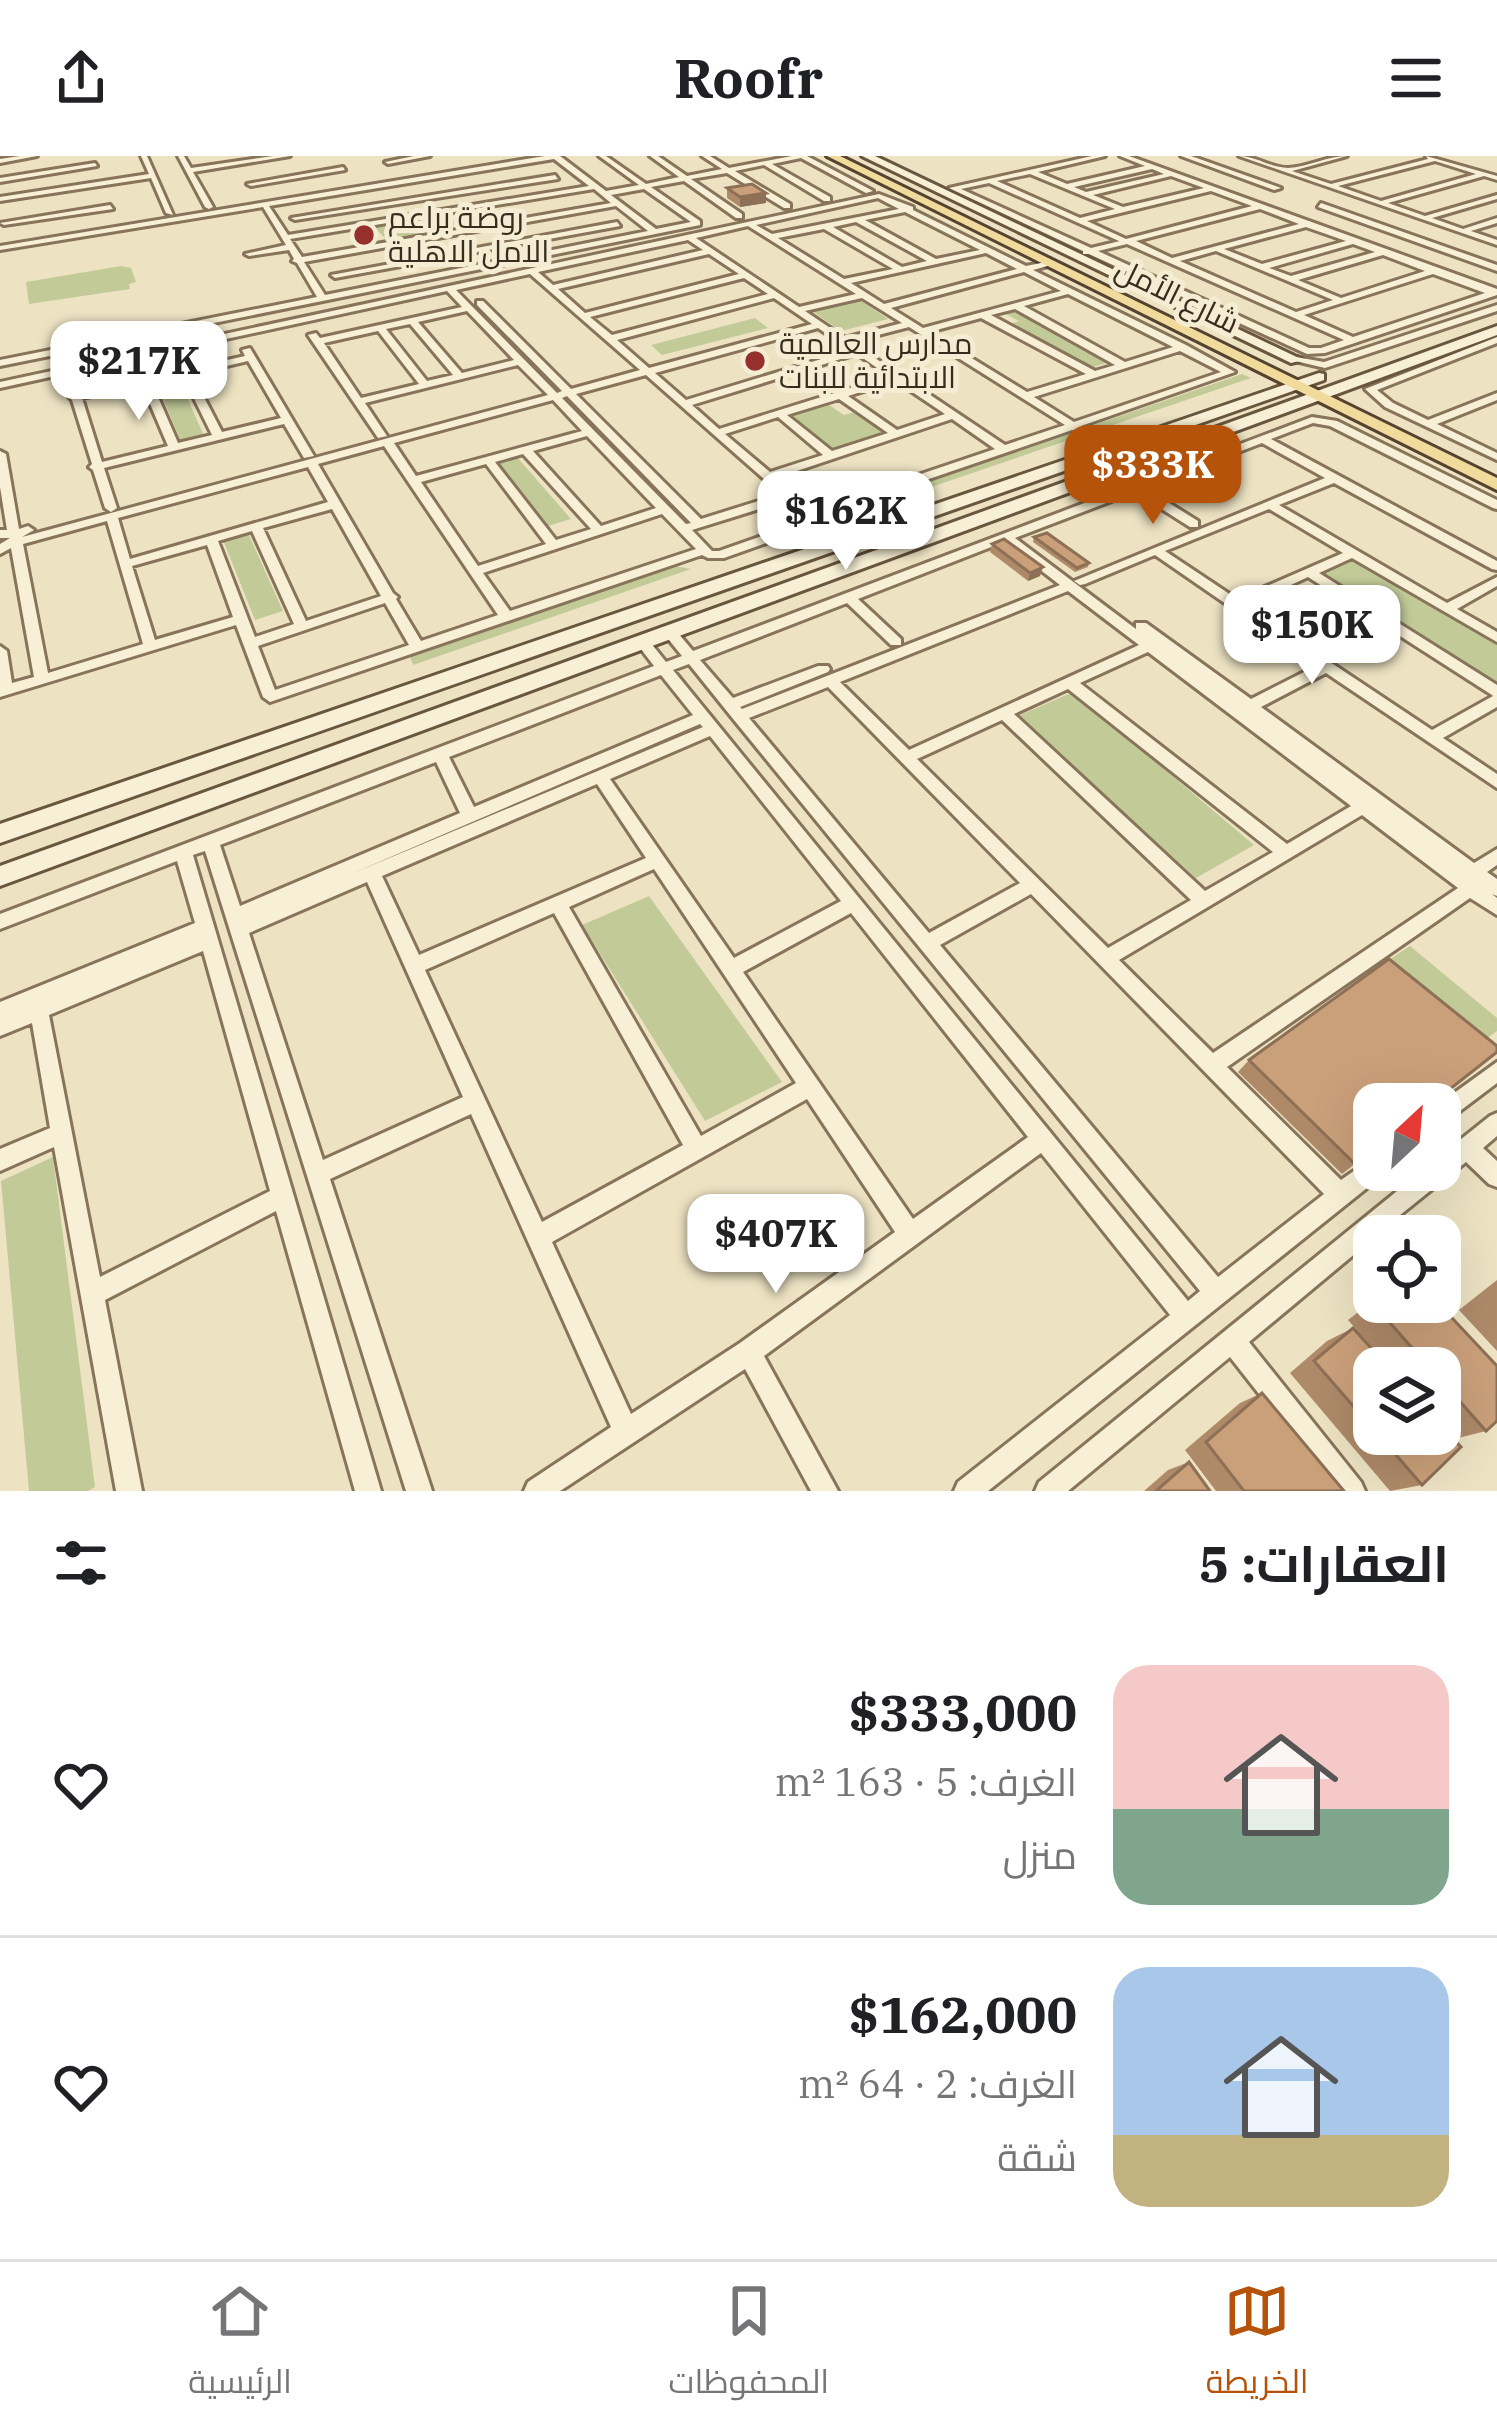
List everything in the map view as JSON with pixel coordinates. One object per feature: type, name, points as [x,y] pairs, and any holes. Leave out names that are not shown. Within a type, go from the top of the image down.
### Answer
[{"type":"main road","name":"شارع الأمل","points":[[832,156],[1313,386],[1497,468]]},
{"type":"main road","name":"شارع الأمل","points":[[852,156],[998,223],[1059,261],[1138,290],[1497,485]]},
{"type":"main road","points":[[867,156],[998,223]]},
{"type":"main road","points":[[944,211],[959,208]]},
{"type":"main road","points":[[1138,290],[1296,360]]},
{"type":"main road","points":[[0,876],[1058,486],[1497,317]]},
{"type":"main road","points":[[0,834],[1038,472],[1497,330]]},
{"type":"main road","points":[[1038,472],[1058,486]]},
{"type":"main road","points":[[423,685],[441,714]]},
{"type":"street","points":[[0,161],[34,156]]},
{"type":"street","points":[[144,156],[179,214]]},
{"type":"street","points":[[1,244],[0,198],[270,156]]},
{"type":"street","points":[[236,160],[287,156]]},
{"type":"street","points":[[331,156],[356,183]]},
{"type":"street","points":[[387,158],[427,156]]},
{"type":"street","points":[[602,156],[698,223]]},
{"type":"street","points":[[653,156],[771,238],[1077,428]]},
{"type":"street","points":[[705,156],[787,206]]},
{"type":"street","points":[[753,156],[827,199]]},
{"type":"street","points":[[604,194],[803,156],[867,190]]},
{"type":"street","points":[[1071,292],[1059,261],[953,188],[1102,156]]},
{"type":"street","points":[[1123,156],[1495,293]]},
{"type":"street","points":[[1184,156],[1277,188]]},
{"type":"street","points":[[1246,156],[1497,243]]},
{"type":"street","points":[[1285,170],[1343,156]]},
{"type":"street","points":[[1456,156],[1497,166]]},
{"type":"street","points":[[545,157],[555,176],[632,235]]},
{"type":"street","points":[[262,201],[545,157]]},
{"type":"street","points":[[1,244],[486,159],[545,157],[595,187],[652,232]]},
{"type":"street","points":[[1330,186],[1430,157],[1497,178]]},
{"type":"street","points":[[387,158],[402,176]]},
{"type":"street","points":[[236,160],[333,313]]},
{"type":"street","points":[[0,177],[94,161],[116,222]]},
{"type":"street","points":[[1066,186],[1151,166]]},
{"type":"street","points":[[153,175],[187,167]]},
{"type":"street","points":[[187,167],[202,210]]},
{"type":"street","points":[[250,181],[341,167]]},
{"type":"street","points":[[1031,171],[1123,210]]},
{"type":"street","points":[[1085,194],[1172,174]]},
{"type":"street","points":[[1381,203],[1484,174]]},
{"type":"street","points":[[295,218],[555,176]]},
{"type":"street","points":[[419,179],[501,262]]},
{"type":"street","points":[[1238,199],[1310,179]]},
{"type":"street","points":[[990,181],[1354,340]]},
{"type":"street","points":[[1452,183],[1497,197]]},
{"type":"street","points":[[0,385],[688,236],[787,206],[892,186]]},
{"type":"street","points":[[249,254],[307,235],[595,187]]},
{"type":"street","points":[[1079,220],[1210,188]]},
{"type":"street","points":[[1283,215],[1357,195]]},
{"type":"street","points":[[0,363],[14,355],[323,299],[632,235],[879,196],[988,250],[1059,261],[1319,352],[1495,293]]},
{"type":"street","points":[[1425,218],[1497,197]]},
{"type":"street","points":[[283,200],[349,293]]},
{"type":"street","points":[[3,220],[109,204]]},
{"type":"street","points":[[296,261],[616,204]]},
{"type":"street","points":[[1321,205],[1497,268]]},
{"type":"street","points":[[888,310],[1256,206]]},
{"type":"street","points":[[771,238],[910,209]]},
{"type":"street","points":[[1,244],[179,214]]},
{"type":"street","points":[[858,220],[934,262]]},
{"type":"street","points":[[1463,231],[1497,220]]},
{"type":"street","points":[[335,275],[617,224]]},
{"type":"street","points":[[1172,261],[1307,224]]},
{"type":"street","points":[[827,226],[901,270]]},
{"type":"street","points":[[688,236],[1005,450]]},
{"type":"street","points":[[1262,268],[1353,242]]},
{"type":"street","points":[[1217,249],[1342,301]]},
{"type":"street","points":[[844,282],[988,250]]},
{"type":"street","points":[[550,288],[710,251]]},
{"type":"street","points":[[1290,279],[1383,252]]},
{"type":"street","points":[[659,262],[694,287]]},
{"type":"street","points":[[531,270],[842,540]]},
{"type":"street","points":[[1296,315],[1433,271]]},
{"type":"street","points":[[604,274],[639,301]]},
{"type":"street","points":[[583,316],[746,275]]},
{"type":"street","points":[[455,286],[470,308],[560,393],[590,432],[704,550],[720,555],[808,526],[813,516],[1230,372],[1071,292],[922,331]]},
{"type":"street","points":[[455,286],[699,524]]},
{"type":"street","points":[[609,339],[776,295]]},
{"type":"street","points":[[797,310],[862,295]]},
{"type":"street","points":[[1017,306],[1123,365]]},
{"type":"street","points":[[317,342],[470,308]]},
{"type":"street","points":[[1296,360],[1325,365],[1497,308]]},
{"type":"street","points":[[982,315],[1093,374]]},
{"type":"street","points":[[303,320],[506,616]]},
{"type":"street","points":[[412,321],[459,376]]},
{"type":"street","points":[[0,550],[10,537],[816,322]]},
{"type":"street","points":[[844,341],[910,324]]},
{"type":"street","points":[[380,328],[425,385]]},
{"type":"street","points":[[238,333],[417,646]]},
{"type":"street","points":[[1497,340],[1370,389],[1379,400],[1497,457]]},
{"type":"street","points":[[1025,396],[1184,347]]},
{"type":"street","points":[[684,404],[858,351]]},
{"type":"street","points":[[74,397],[251,357]]},
{"type":"street","points":[[358,402],[521,361]]},
{"type":"street","points":[[68,370],[150,646]]},
{"type":"street","points":[[186,372],[219,436]]},
{"type":"street","points":[[716,433],[895,377]]},
{"type":"street","points":[[146,380],[174,448]]},
{"type":"street","points":[[839,394],[896,434]]},
{"type":"street","points":[[1427,424],[1497,396]]},
{"type":"street","points":[[780,414],[831,456]]},
{"type":"street","points":[[767,476],[952,416]]},
{"type":"street","points":[[95,467],[286,420]]},
{"type":"street","points":[[0,922],[1268,438],[1326,420],[1497,505]]},
{"type":"street","points":[[413,481],[590,432]]},
{"type":"street","points":[[1268,438],[1497,566]]},
{"type":"street","points":[[1268,438],[1493,551]]},
{"type":"street","points":[[526,450],[599,531]]},
{"type":"street","points":[[0,454],[10,537],[42,679]]},
{"type":"street","points":[[489,461],[554,546]]},
{"type":"street","points":[[734,710],[896,642],[1155,550],[1330,475]]},
{"type":"street","points":[[734,710],[829,679],[1194,524],[1330,475]]},
{"type":"street","points":[[1138,489],[1194,524]]},
{"type":"street","points":[[684,529],[788,496]]},
{"type":"street","points":[[125,564],[335,504]]},
{"type":"street","points":[[1269,504],[1497,638]]},
{"type":"street","points":[[475,571],[664,509]]},
{"type":"street","points":[[256,526],[302,627]]},
{"type":"street","points":[[1012,536],[1250,706],[1472,880],[1497,908]]},
{"type":"street","points":[[0,651],[3,691],[238,620],[242,616],[211,539]]},
{"type":"street","points":[[238,620],[270,697],[704,550]]},
{"type":"street","points":[[1155,550],[1497,782]]},
{"type":"street","points":[[1236,605],[1352,553]]},
{"type":"street","points":[[1309,572],[1497,696],[1431,738]]},
{"type":"street","points":[[1070,580],[1149,646],[1363,807],[1472,880],[1497,890]]},
{"type":"street","points":[[1446,609],[1497,581]]},
{"type":"street","points":[[249,644],[391,597]]},
{"type":"street","points":[[849,598],[896,642]]},
{"type":"street","points":[[668,630],[1216,1293]]},
{"type":"street","points":[[641,640],[1186,1317]]},
{"type":"street","points":[[907,757],[1149,646]]},
{"type":"street","points":[[1250,706],[1327,667]]},
{"type":"street","points":[[829,679],[1340,1195]]},
{"type":"street","points":[[1069,682],[1286,852]]},
{"type":"street","points":[[1004,713],[1204,901]]},
{"type":"street","points":[[237,923],[372,873],[600,776],[707,723]]},
{"type":"street","points":[[237,923],[470,816],[707,723]]},
{"type":"street","points":[[439,752],[470,816]]},
{"type":"street","points":[[600,776],[910,1234]]},
{"type":"street","points":[[1105,959],[1363,807]]},
{"type":"street","points":[[210,841],[419,1491]]},
{"type":"street","points":[[183,851],[368,1491]]},
{"type":"street","points":[[1211,1066],[1472,880],[1497,856]]},
{"type":"street","points":[[414,966],[658,860]]},
{"type":"street","points":[[372,873],[627,1433]]},
{"type":"street","points":[[927,943],[1032,885]]},
{"type":"street","points":[[558,904],[697,1149]]},
{"type":"street","points":[[731,969],[852,904]]},
{"type":"street","points":[[0,1011],[207,933]]},
{"type":"street","points":[[0,1027],[207,933]]},
{"type":"street","points":[[39,1011],[129,1491]]},
{"type":"street","points":[[1461,1099],[1497,1071]]},
{"type":"street","points":[[538,1237],[811,1086]]},
{"type":"street","points":[[317,1174],[476,1101]]},
{"type":"street","points":[[1398,1215],[1497,1123]]},
{"type":"street","points":[[0,1160],[62,1133]]},
{"type":"street","points":[[537,1491],[749,1352],[1041,1141]]},
{"type":"street","points":[[1467,1148],[1497,1176]]},
{"type":"street","points":[[967,1491],[1353,1185]]},
{"type":"street","points":[[92,1294],[283,1196]]},
{"type":"street","points":[[1048,1491],[1353,1256]]},
{"type":"street","points":[[1235,1345],[1352,1491]]},
{"type":"street","points":[[749,1352],[825,1491]]},
{"type":"green space","points":[[445,213],[457,224],[446,226],[449,230],[389,242],[373,226]]},
{"type":"green space","points":[[131,268],[136,282],[129,284],[130,289],[29,304],[26,282]]},
{"type":"green space","points":[[855,297],[888,319],[841,331],[809,309]]},
{"type":"green space","points":[[1015,310],[1110,362],[1086,369],[1008,325],[1019,321],[1004,313]]},
{"type":"green space","points":[[755,318],[768,328],[662,355],[651,345]]},
{"type":"green space","points":[[1242,374],[1251,378],[846,516],[852,508]]},
{"type":"green space","points":[[181,384],[204,436],[181,442],[159,389]]},
{"type":"green space","points":[[826,403],[844,415],[855,412],[885,434],[834,451],[787,415]]},
{"type":"green space","points":[[517,457],[571,519],[548,526],[496,463]]},
{"type":"green space","points":[[248,533],[283,611],[255,620],[223,540]]},
{"type":"green space","points":[[1355,560],[1497,645],[1497,683],[1322,575]]},
{"type":"green space","points":[[675,566],[691,569],[413,665],[410,657]]},
{"type":"green space","points":[[1073,692],[1254,845],[1196,878],[1018,716]]},
{"type":"green space","points":[[649,896],[782,1082],[705,1121],[582,925]]},
{"type":"green space","points":[[1410,946],[1497,1018],[1497,1031],[1473,1048],[1378,967]]},
{"type":"green space","points":[[53,1157],[95,1487],[88,1491],[29,1491],[1,1181]]},
{"type":"building","points":[[752,184],[766,193],[740,197],[727,188]]},
{"type":"building","points":[[1047,533],[1089,563],[1077,568],[1034,537]]},
{"type":"building","points":[[1004,539],[1043,567],[1030,573],[992,544]]},
{"type":"building","points":[[1389,959],[1497,1046],[1497,1052],[1458,1083],[1353,1083],[1353,1162],[1249,1060]]},
{"type":"building","points":[[1390,1323],[1457,1323],[1497,1366],[1497,1421],[1486,1431],[1461,1403],[1461,1347],[1411,1347]]},
{"type":"building","points":[[1353,1328],[1370,1347],[1353,1347],[1353,1406],[1314,1361]]},
{"type":"building","points":[[1262,1393],[1344,1491],[1244,1491],[1206,1442]]},
{"type":"building","points":[[1396,1455],[1453,1455],[1422,1485]]},
{"type":"building","points":[[1189,1462],[1210,1491],[1156,1491]]},
{"type":"place","name":"روضة براعم الامل الاهلية","points":[[364,235]]},
{"type":"place","name":"مدارس العالمية الابتدائية للبنات","points":[[755,361]]}]
